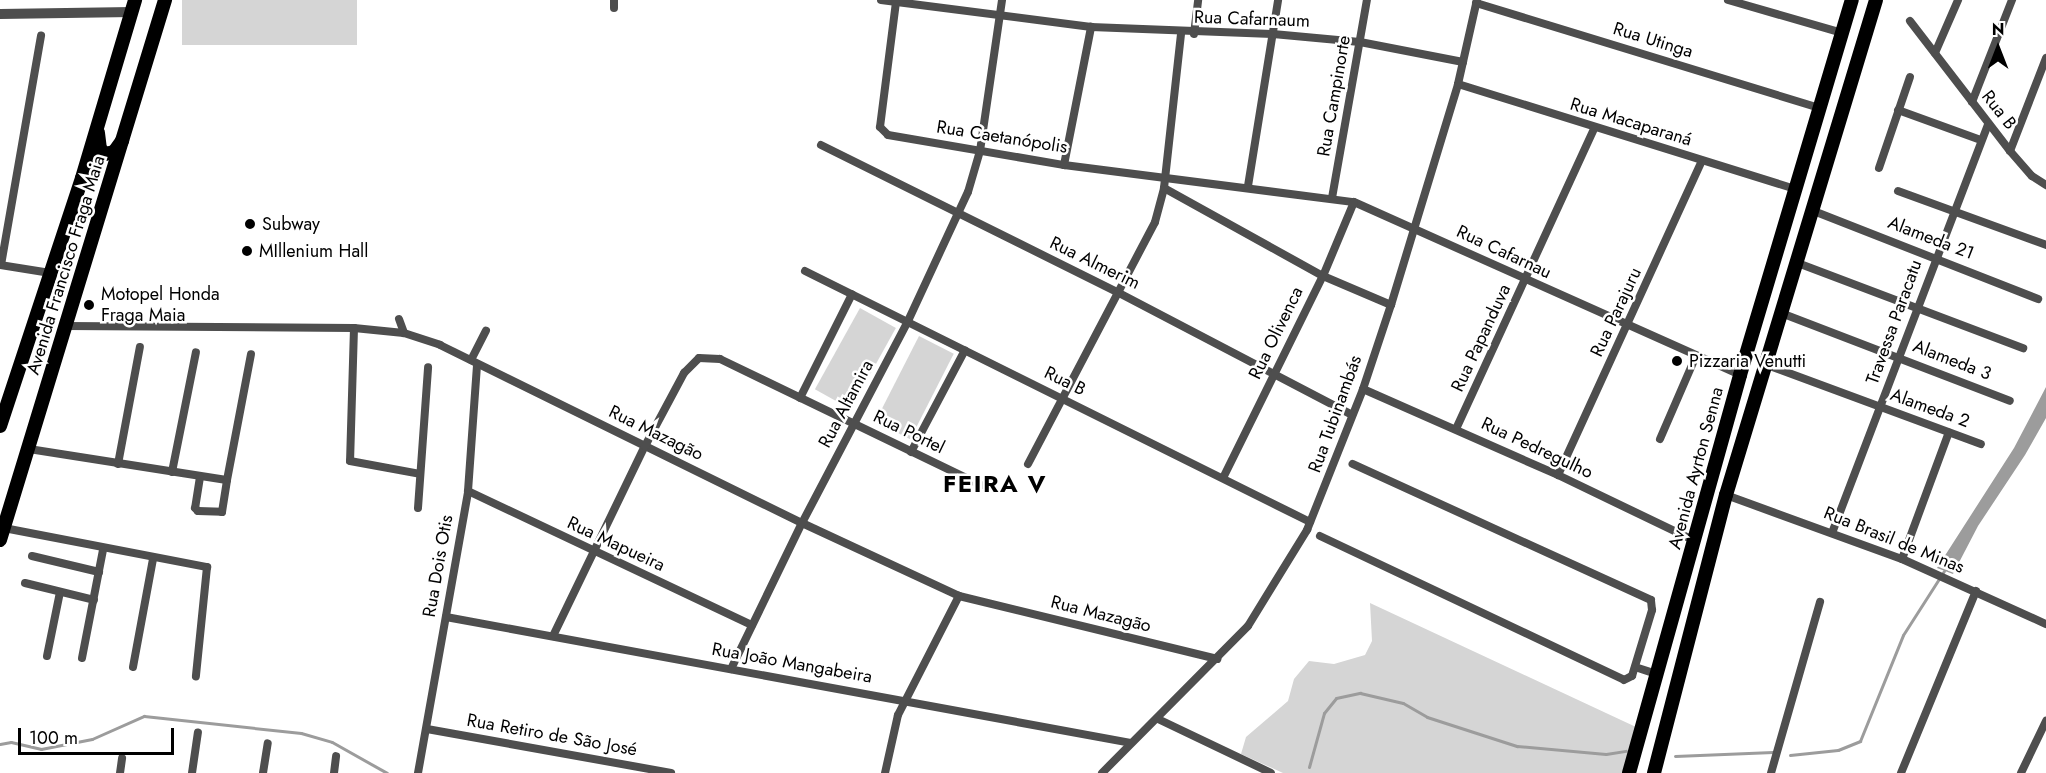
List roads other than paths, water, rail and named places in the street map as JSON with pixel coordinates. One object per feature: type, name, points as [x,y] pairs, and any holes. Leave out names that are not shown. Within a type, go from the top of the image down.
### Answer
[{"type":"main road","name":"Avenida Francisco Fraga Maia","points":[[2,534],[127,132],[165,0]]},
{"type":"main road","name":"Avenida Ayrton Senna","points":[[1629,773],[1740,375],[1820,108],[1839,32],[1852,0]]},
{"type":"main road","name":"Avenida Ayrton Senna","points":[[1654,773],[1726,495],[1745,442],[1795,262],[1876,0]]},
{"type":"main road","name":"Avenida Francisco Fraga Maia","points":[[0,426],[82,178],[133,6]]},
{"type":"main road","points":[[99,122],[99,144],[105,154],[114,152],[127,132]]},
{"type":"main road","points":[[82,178],[102,158],[111,161],[113,176]]},
{"type":"main road","points":[[1724,435],[1745,442]]},
{"type":"street","name":"Rua Cafarnaum","points":[[881,0],[1091,27],[1194,34],[1273,34],[1360,42],[1463,62]]},
{"type":"street","name":"Rua Altamira","points":[[731,669],[802,523],[908,321],[958,215],[980,151],[1002,0]]},
{"type":"street","points":[[1194,34],[1198,0]]},
{"type":"street","points":[[1248,186],[1278,0]]},
{"type":"street","name":"Rua Campinorte","points":[[1332,198],[1367,0]]},
{"type":"street","points":[[1728,0],[1839,32]]},
{"type":"street","points":[[1935,53],[1958,0]]},
{"type":"street","points":[[1972,102],[2012,0]]},
{"type":"street","name":"Rua Caetanópolis","points":[[896,2],[881,131],[1064,165],[1248,186]]},
{"type":"street","name":"Rua Tubinambás","points":[[1102,773],[1217,659],[1263,604],[1310,522],[1363,389],[1391,305],[1458,84],[1477,2]]},
{"type":"street","name":"Rua Utinga","points":[[1477,2],[1820,108]]},
{"type":"street","points":[[0,14],[133,6]]},
{"type":"street","name":"Rua B","points":[[1910,21],[2010,151],[2032,177],[2046,185]]},
{"type":"street","points":[[1064,165],[1091,27]]},
{"type":"street","points":[[1028,464],[1065,399],[1155,222],[1164,188],[1162,175],[1181,33]]},
{"type":"street","points":[[41,35],[0,265],[50,273]]},
{"type":"street","points":[[2010,151],[2046,58]]},
{"type":"street","points":[[1879,168],[1910,77]]},
{"type":"street","name":"Rua Macaparaná","points":[[1458,84],[1594,129],[1796,189]]},
{"type":"street","points":[[1898,110],[1981,141]]},
{"type":"street","name":"Travessa Paracatu","points":[[1832,533],[1881,407],[1916,307],[1988,124]]},
{"type":"street","name":"Rua Papanduva","points":[[1456,429],[1594,129]]},
{"type":"street","name":"Rua Almerim","points":[[821,145],[1119,293],[1352,415]]},
{"type":"street","name":"Rua Parajuru","points":[[1558,475],[1628,328],[1702,161]]},
{"type":"street","name":"Rua Cafarnau","points":[[1248,186],[1354,202],[1628,328],[1740,375]]},
{"type":"street","points":[[1164,188],[1323,276],[1391,305]]},
{"type":"street","points":[[1898,191],[2046,244]]},
{"type":"street","name":"Rua Olivenca","points":[[1224,476],[1323,276],[1354,202]]},
{"type":"street","name":"Alameda 21","points":[[1811,210],[1936,257],[2038,299]]},
{"type":"street","points":[[1795,262],[2023,348]]},
{"type":"street","name":"Rua B","points":[[805,271],[1224,476],[1310,522]]},
{"type":"street","points":[[800,398],[852,294]]},
{"type":"street","name":"Alameda 3","points":[[1781,313],[2010,400]]},
{"type":"street","points":[[399,319],[404,333]]},
{"type":"street","name":"Rua Mazagão","points":[[66,326],[354,328],[404,333],[442,341],[474,362],[802,523],[959,596],[1217,659]]},
{"type":"street","points":[[354,328],[350,461],[420,474]]},
{"type":"street","points":[[474,362],[486,332]]},
{"type":"street","points":[[118,464],[140,347]]},
{"type":"street","points":[[911,452],[965,350]]},
{"type":"street","points":[[172,472],[196,352]]},
{"type":"street","points":[[200,477],[195,508],[198,512],[222,512],[251,354]]},
{"type":"street","name":"Rua Portel","points":[[645,446],[692,362],[709,356],[720,359],[981,485]]},
{"type":"street","points":[[1660,439],[1695,358]]},
{"type":"street","name":"Rua Dois Otis","points":[[418,773],[468,490],[474,362]]},
{"type":"street","name":"Alameda 2","points":[[1767,364],[1981,444]]},
{"type":"street","points":[[418,508],[428,367]]},
{"type":"street","name":"Rua Pedregulho","points":[[1363,389],[1558,475],[1695,542]]},
{"type":"street","points":[[1902,559],[1949,432]]},
{"type":"street","points":[[553,636],[645,446]]},
{"type":"street","points":[[28,449],[227,480]]},
{"type":"street","points":[[1320,536],[1624,680],[1632,676],[1652,610],[1651,600],[1352,464]]},
{"type":"street","name":"Rua Mapueira","points":[[468,490],[594,552],[752,625]]},
{"type":"street","name":"Rua Brasil de Minas","points":[[1726,495],[1902,559],[2046,624]]},
{"type":"street","points":[[2,534],[205,566],[208,570],[196,676]]},
{"type":"street","points":[[82,658],[103,550]]},
{"type":"street","points":[[32,556],[99,572]]},
{"type":"street","points":[[133,668],[153,559]]},
{"type":"street","points":[[25,583],[94,600]]},
{"type":"street","points":[[1901,773],[1976,591]]},
{"type":"street","points":[[46,656],[60,592]]},
{"type":"street","points":[[885,773],[896,724],[959,596]]},
{"type":"street","points":[[1771,773],[1820,602]]},
{"type":"street","name":"Rua João Mangabeira","points":[[446,617],[1131,743]]},
{"type":"street","points":[[1635,667],[1657,674]]},
{"type":"street","points":[[1158,719],[1271,773]]},
{"type":"street","points":[[2021,773],[2046,721]]},
{"type":"street","name":"Rua Retiro de São José","points":[[427,729],[670,773]]},
{"type":"street","points":[[192,773],[198,732]]},
{"type":"street","points":[[263,773],[268,743]]},
{"type":"street","points":[[334,773],[336,756]]},
{"type":"street","points":[[120,773],[122,758]]},
{"type":"waterway","points":[[1790,755],[1838,750],[1860,741],[1903,635],[1944,571]]},
{"type":"waterway","points":[[1309,767],[1324,713],[1336,698],[1360,693],[1403,703],[1427,717],[1517,746],[1606,754],[1626,751]]},
{"type":"waterway","points":[[0,744],[11,742],[41,749],[92,739],[144,716],[301,733],[332,742],[387,773]]},
{"type":"waterway","points":[[1675,756],[1773,752]]},
{"type":"place","name":"Subway","points":[[250,224]]},
{"type":"place","name":"MIllenium Hall","points":[[247,251]]},
{"type":"place","name":"Motopel Honda Fraga Maia","points":[[89,305]]},
{"type":"place","name":"Pizzaria Venutti","points":[[1677,361]]},
{"type":"district","name":"FEIRA V","points":[[995,484]]}]
